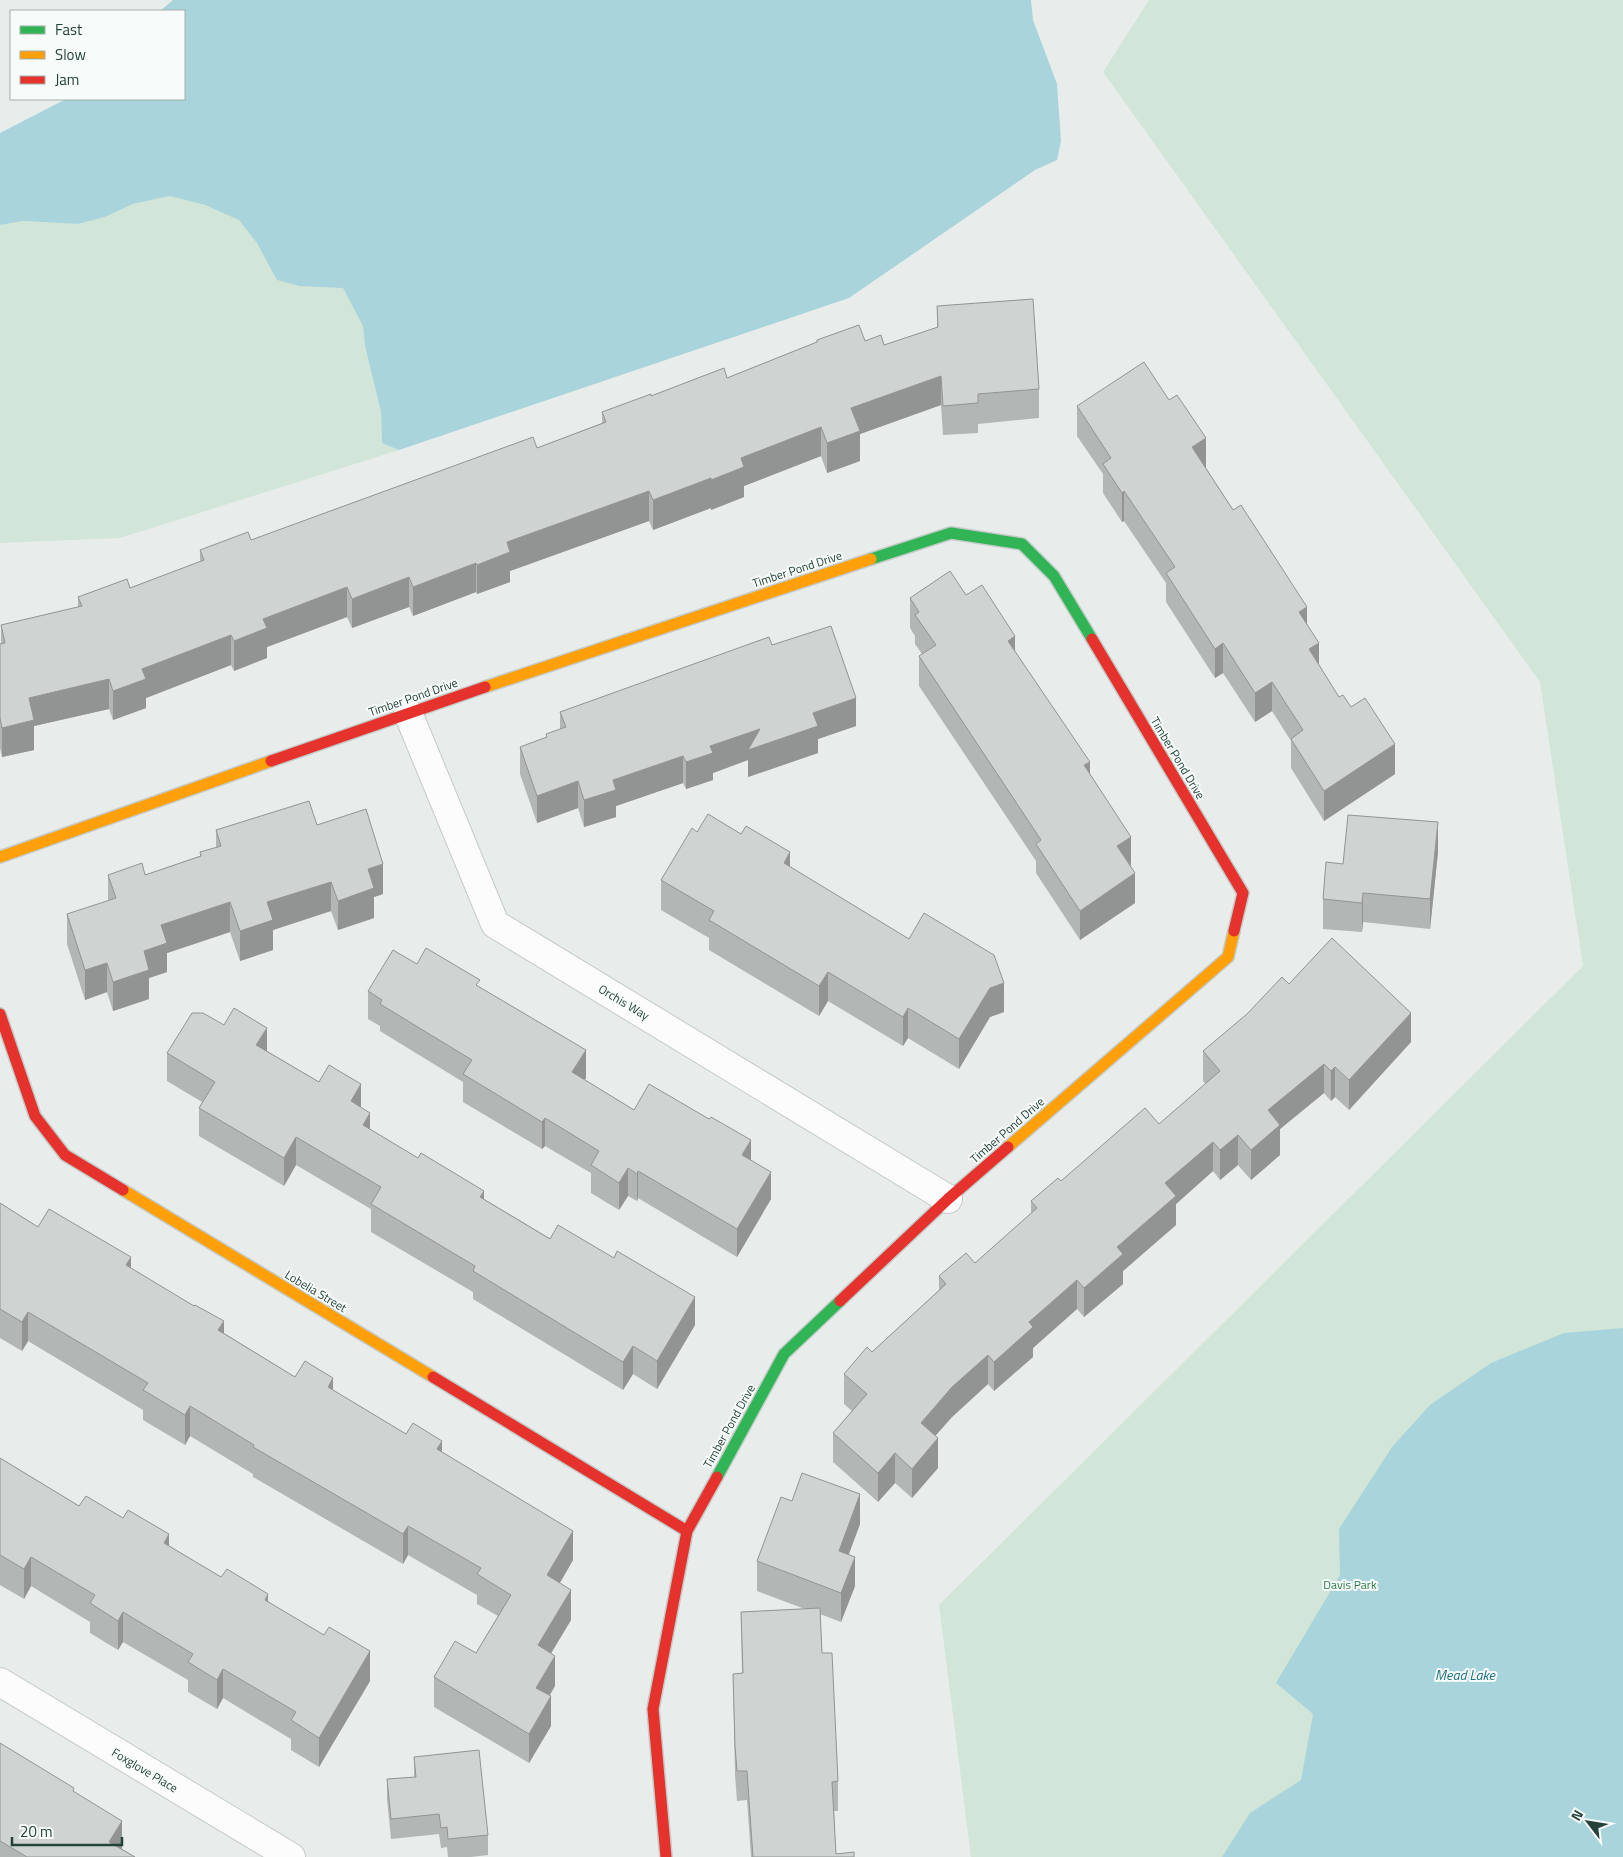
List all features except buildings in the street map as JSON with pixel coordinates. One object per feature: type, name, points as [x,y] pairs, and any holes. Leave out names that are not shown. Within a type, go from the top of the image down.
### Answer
[{"type":"street","name":"Timber Pond Drive","points":[[0,857],[408,713],[951,533],[1022,544],[1054,576],[1243,893],[1228,958],[948,1199],[784,1354],[687,1531],[653,1709],[666,1857]]},
{"type":"street","name":"Orchis Way","points":[[408,713],[495,924],[948,1199]]},
{"type":"street","name":"Lobelia Street","points":[[0,1014],[36,1116],[65,1155],[687,1531]]},
{"type":"street","name":"Foxglove Place","points":[[0,1682],[291,1857]]},
{"type":"green space","name":"Davis Park","points":[[1149,0],[1623,0],[1623,1857],[971,1857],[939,1605],[1583,966],[1540,682],[1103,72]]},
{"type":"green space","points":[[170,196],[217,209],[240,221],[257,241],[277,280],[299,286],[343,287],[363,326],[365,346],[381,412],[382,443],[399,450],[120,538],[0,543],[0,225],[23,221],[78,224],[105,217],[133,204]]},
{"type":"water","points":[[173,0],[1031,0],[1033,20],[1057,84],[1061,141],[1057,160],[1035,170],[849,298],[399,450],[382,443],[381,412],[365,346],[363,326],[343,288],[299,286],[277,280],[257,243],[239,220],[205,205],[170,196],[133,204],[105,217],[78,224],[23,221],[0,225],[0,133],[64,100],[185,100],[185,10],[161,10]]},
{"type":"water","name":"Mead Lake","points":[[1623,1328],[1623,1857],[1222,1857],[1250,1813],[1301,1780],[1313,1714],[1276,1683],[1340,1575],[1339,1529],[1392,1447],[1430,1405],[1491,1363],[1564,1333]]},
{"type":"traffic: fast","points":[[871,559],[951,533],[1022,544],[1054,576],[1092,639]]},
{"type":"traffic: fast","points":[[717,1477],[784,1354],[840,1301]]},
{"type":"traffic: slow","points":[[485,687],[871,559]]},
{"type":"traffic: slow","points":[[0,857],[271,761]]},
{"type":"traffic: slow","points":[[1008,1147],[1228,957],[1234,931]]},
{"type":"traffic: slow","points":[[123,1190],[433,1377]]},
{"type":"traffic: jam","points":[[1092,639],[1243,893],[1234,931]]},
{"type":"traffic: jam","points":[[271,761],[485,687]]},
{"type":"traffic: jam","points":[[0,1014],[35,1116],[65,1155],[123,1190]]},
{"type":"traffic: jam","points":[[840,1301],[948,1199],[1008,1147]]},
{"type":"traffic: jam","points":[[433,1377],[687,1531]]},
{"type":"traffic: jam","points":[[666,1857],[653,1709],[687,1531],[717,1477]]}]
